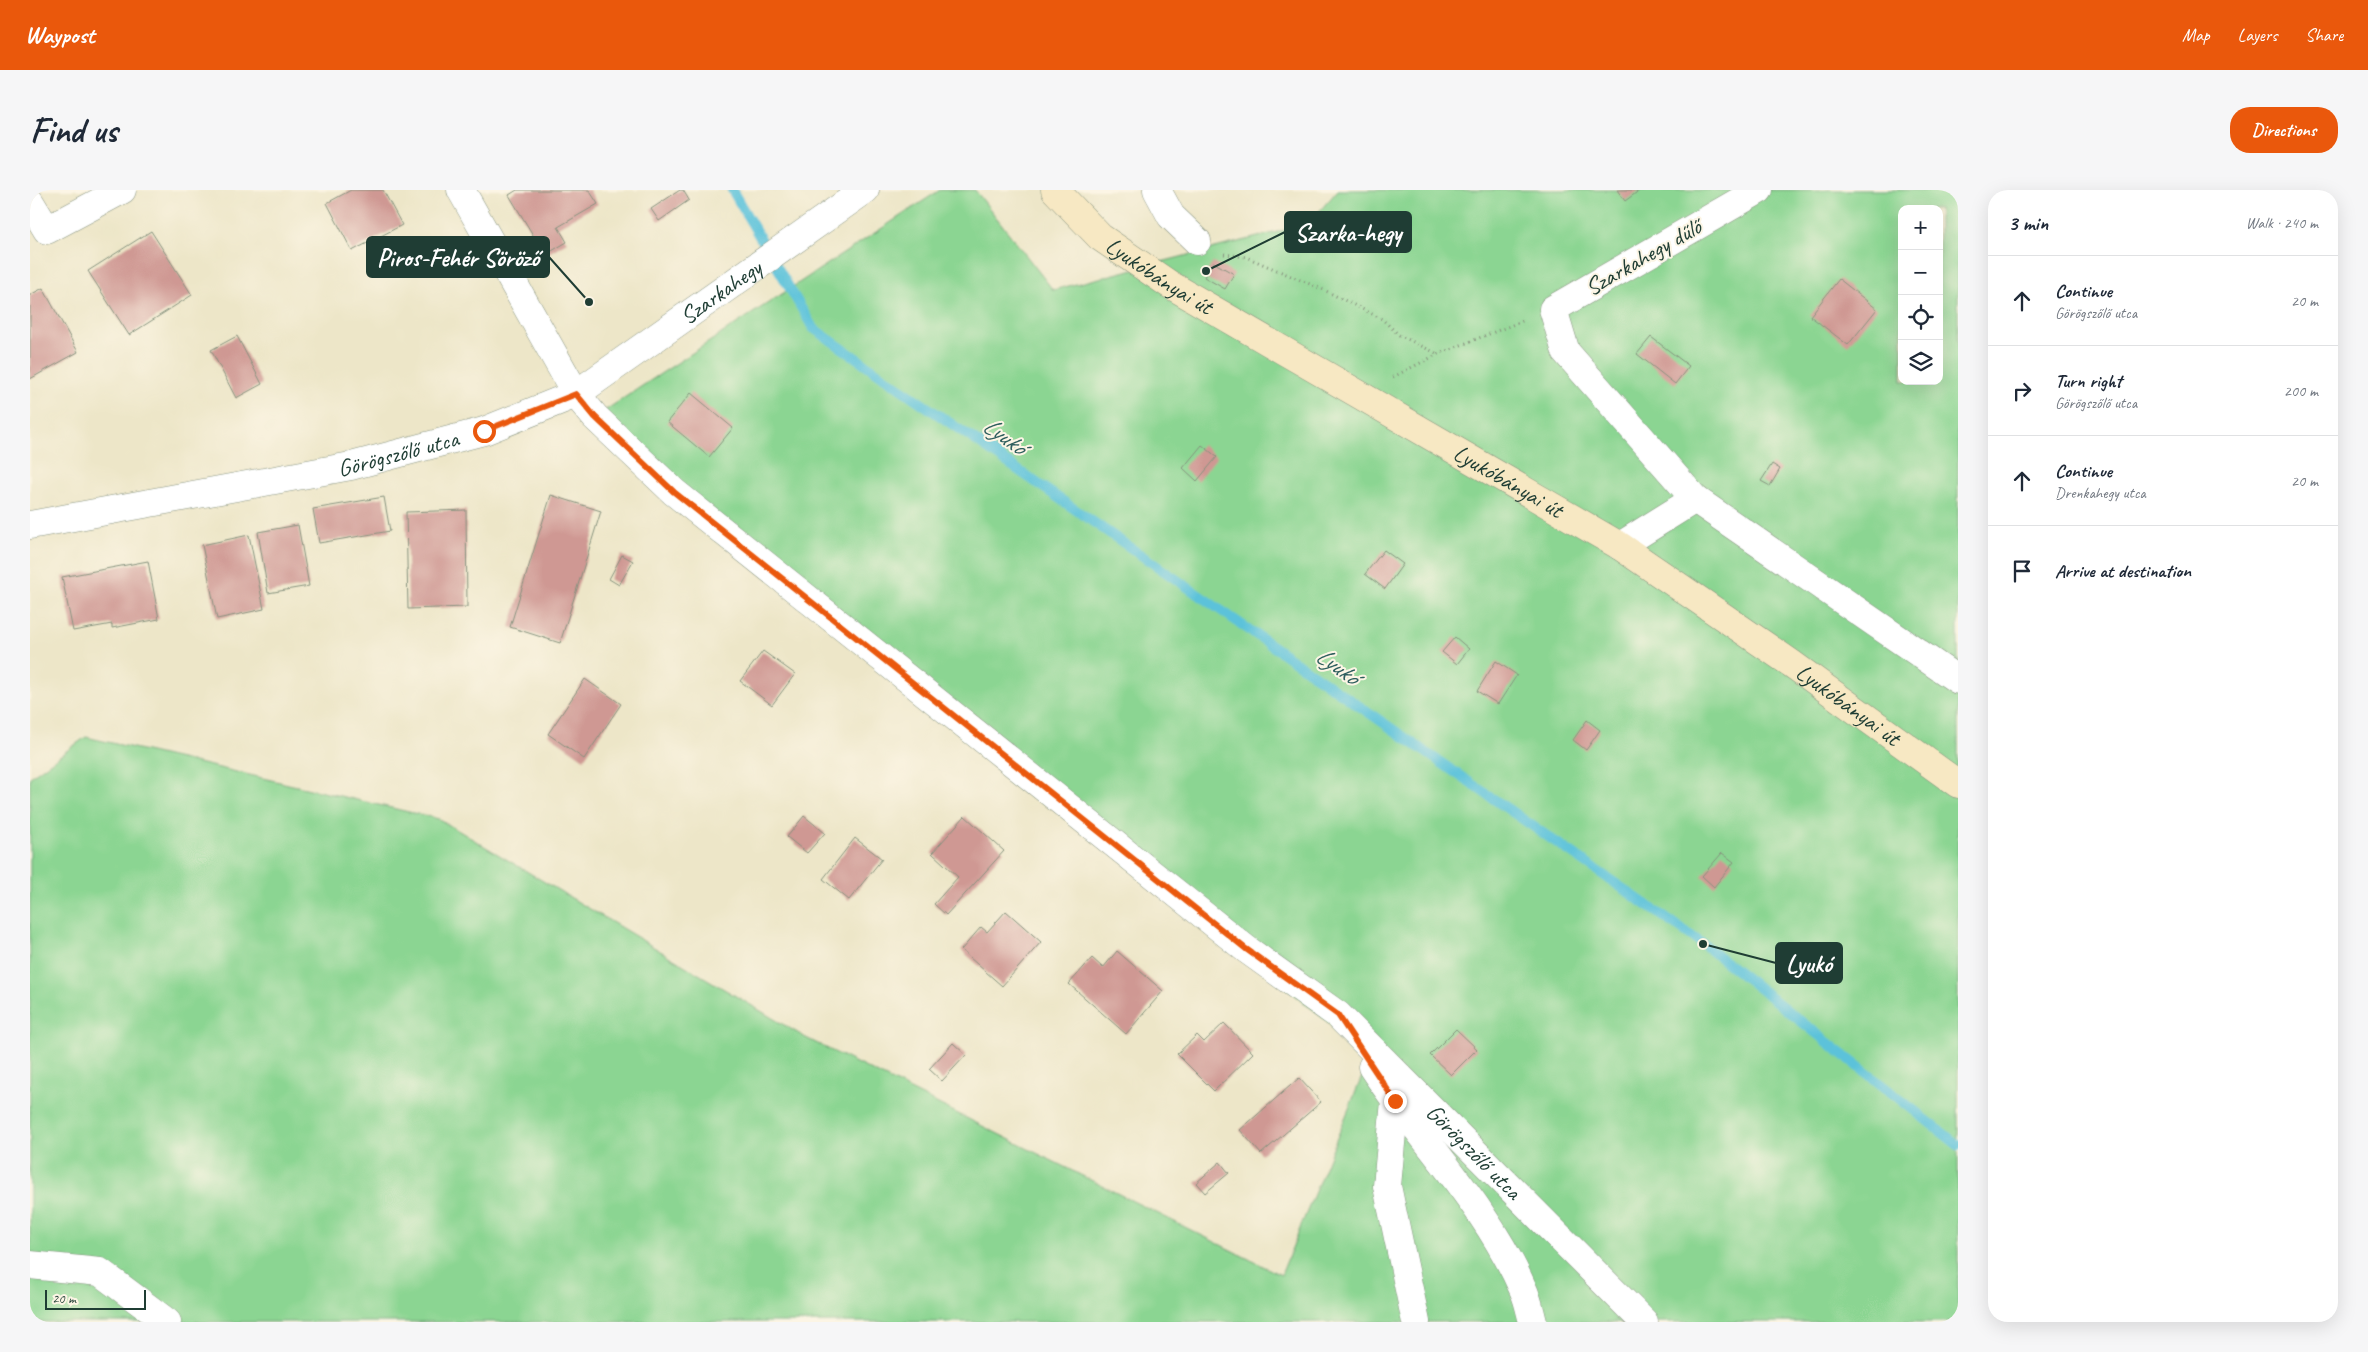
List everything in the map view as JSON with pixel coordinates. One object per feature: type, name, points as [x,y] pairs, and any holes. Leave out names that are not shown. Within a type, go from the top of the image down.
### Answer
[{"type":"main road","name":"Lyukóbányai út","points":[[1055,190],[1100,237],[1170,284],[1620,546],[1800,670],[1958,784]]},
{"type":"street","points":[[30,202],[47,230],[122,190]]},
{"type":"street","points":[[461,190],[576,394]]},
{"type":"street","name":"Szarkahegy","points":[[576,394],[866,190]]},
{"type":"street","points":[[1156,190],[1171,216],[1197,241]]},
{"type":"street","name":"Szarkahegy dűlő","points":[[1553,309],[1759,190]]},
{"type":"street","points":[[1553,309],[1566,352],[1695,498],[1958,680]]},
{"type":"street","name":"Görögszőlő utca","points":[[30,525],[351,466],[484,431],[576,394],[595,417],[674,492],[1246,949],[1338,1015],[1644,1322]]},
{"type":"street","points":[[1620,546],[1695,498]]},
{"type":"street","points":[[1338,1015],[1395,1101],[1486,1219],[1524,1290],[1533,1322]]},
{"type":"street","points":[[1395,1101],[1387,1186],[1416,1322]]},
{"type":"street","points":[[30,1266],[100,1272],[167,1322]]},
{"type":"path","points":[[1197,241],[1227,256],[1246,257],[1324,290],[1382,319],[1399,335],[1438,354]]},
{"type":"path","points":[[1358,394],[1438,354],[1553,309]]},
{"type":"green space","points":[[940,190],[975,190],[1053,290],[1308,224],[1338,190],[1958,190],[1958,1322],[30,1322],[30,777],[86,737],[439,819],[806,1038],[1281,1275],[1370,1057],[595,417]]},
{"type":"building","points":[[351,190],[383,190],[402,225],[352,251],[327,203]]},
{"type":"building","points":[[517,190],[589,190],[598,204],[558,227],[567,242],[545,255],[509,195]]},
{"type":"building","points":[[680,190],[683,190],[689,200],[659,221],[651,209]]},
{"type":"building","points":[[1617,190],[1640,190],[1625,201]]},
{"type":"building","points":[[151,231],[192,295],[129,335],[88,271]]},
{"type":"building","points":[[1213,262],[1234,274],[1225,289],[1204,277]]},
{"type":"building","points":[[1839,279],[1877,309],[1848,345],[1810,316]]},
{"type":"building","points":[[43,288],[78,352],[30,379],[30,295]]},
{"type":"building","points":[[237,336],[262,384],[236,398],[211,350]]},
{"type":"building","points":[[1651,337],[1689,366],[1675,384],[1637,354]]},
{"type":"building","points":[[691,393],[733,428],[709,457],[667,422]]},
{"type":"building","points":[[1202,445],[1217,457],[1197,481],[1183,468]]},
{"type":"building","points":[[1772,464],[1780,469],[1770,486],[1761,481]]},
{"type":"building","points":[[551,495],[601,511],[560,643],[510,627]]},
{"type":"building","points":[[384,497],[390,531],[319,543],[313,509]]},
{"type":"building","points":[[466,510],[467,607],[408,609],[406,512]]},
{"type":"building","points":[[298,525],[309,586],[268,593],[258,532]]},
{"type":"building","points":[[249,535],[264,609],[217,619],[202,545]]},
{"type":"building","points":[[1384,550],[1403,564],[1385,589],[1365,574]]},
{"type":"building","points":[[622,555],[633,561],[619,585],[609,579]]},
{"type":"building","points":[[148,561],[159,619],[112,628],[112,624],[73,631],[62,577]]},
{"type":"building","points":[[1455,637],[1469,649],[1457,664],[1442,652]]},
{"type":"building","points":[[763,651],[795,674],[772,705],[740,681]]},
{"type":"building","points":[[1496,661],[1517,675],[1498,704],[1477,691]]},
{"type":"building","points":[[585,679],[621,704],[584,759],[548,734]]},
{"type":"building","points":[[1587,720],[1600,730],[1586,750],[1573,740]]},
{"type":"building","points":[[804,816],[825,833],[807,853],[787,837]]},
{"type":"building","points":[[965,816],[1004,851],[946,915],[934,904],[958,877],[932,853]]},
{"type":"building","points":[[855,838],[882,859],[849,900],[823,879]]},
{"type":"building","points":[[1722,853],[1734,862],[1714,887],[1702,876]]},
{"type":"building","points":[[1006,911],[1041,942],[1002,986],[961,950],[981,927],[987,932]]},
{"type":"building","points":[[1117,951],[1163,991],[1126,1034],[1069,984],[1092,958],[1103,968]]},
{"type":"building","points":[[1224,1023],[1253,1053],[1214,1091],[1177,1054],[1197,1035],[1204,1042]]},
{"type":"building","points":[[1456,1029],[1477,1049],[1451,1075],[1430,1055]]},
{"type":"building","points":[[953,1043],[966,1055],[942,1081],[929,1069]]},
{"type":"building","points":[[1299,1078],[1321,1102],[1261,1154],[1240,1130]]},
{"type":"building","points":[[1220,1162],[1229,1173],[1205,1193],[1196,1183]]},
{"type":"waterway","name":"Lyukó","points":[[732,190],[813,328],[1703,944],[1958,1145]]},
{"type":"place","name":"Szarka-hegy","points":[[1206,271]]},
{"type":"place","name":"Piros-Fehér Söröző","points":[[589,302]]},
{"type":"place","name":"Lyukó","points":[[1703,944]]},
{"type":"route","points":[[484,431],[576,394],[595,417],[674,492],[1246,949],[1338,1015],[1395,1101]]}]
